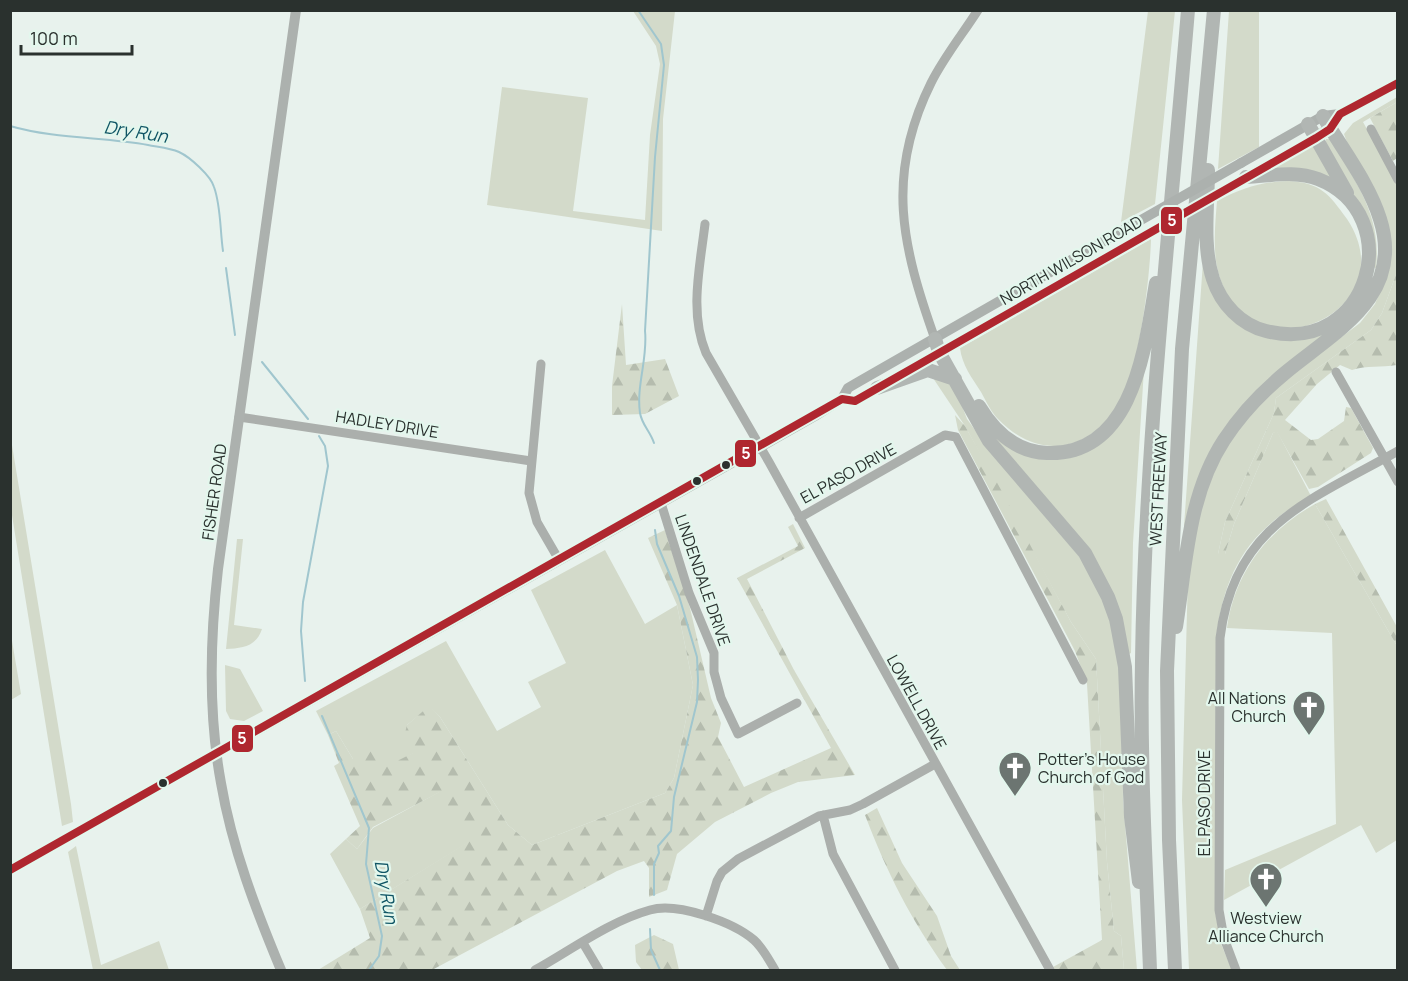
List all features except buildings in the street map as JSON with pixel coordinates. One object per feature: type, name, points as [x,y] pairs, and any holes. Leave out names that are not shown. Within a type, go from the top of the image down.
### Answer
[{"type":"highway","name":"WEST FREEWAY","points":[[1150,970],[1143,781],[1142,650],[1151,426],[1188,10]]},
{"type":"highway","name":"WEST FREEWAY","points":[[1175,970],[1168,840],[1167,683],[1182,349],[1214,10]]},
{"type":"highway","points":[[1207,101],[1210,266],[1219,293],[1238,317],[1259,330],[1295,335],[1323,328],[1346,313],[1362,289],[1370,261],[1367,234],[1308,124]]},
{"type":"highway","points":[[1167,683],[1192,519],[1200,491],[1223,441],[1271,385],[1349,324],[1369,300],[1382,268],[1384,238],[1376,207],[1323,116]]},
{"type":"highway","points":[[941,346],[985,416],[1007,439],[1030,450],[1056,453],[1071,451],[1097,439],[1115,423],[1133,388],[1153,301],[1174,168]]},
{"type":"highway","points":[[1243,179],[1287,174],[1319,179],[1333,186],[1357,212]]},
{"type":"highway","points":[[941,346],[955,379],[989,441],[1085,553],[1098,573],[1116,619],[1125,668],[1131,817],[1150,970]]},
{"type":"highway","points":[[877,388],[928,370],[955,379]]},
{"type":"main road","name":"FISHER ROAD","points":[[281,970],[254,902],[232,833],[220,781],[213,675],[214,614],[296,10]]},
{"type":"main road","name":"NORTH WILSON ROAD","points":[[842,399],[855,401],[1134,224],[1308,124],[1323,116],[1340,114],[1398,83]]},
{"type":"main road","name":"NORTH WILSON ROAD","points":[[10,870],[842,399],[848,388],[941,346],[1133,242],[1316,138],[1330,129],[1340,114]]},
{"type":"street","points":[[941,346],[907,248],[902,220],[903,178],[909,139],[927,92],[945,58],[978,10]]},
{"type":"street","points":[[1371,129],[1394,166],[1398,180]]},
{"type":"street","name":"LOWELL DRIVE","points":[[705,224],[696,314],[699,335],[726,391],[760,446],[1050,970]]},
{"type":"street","points":[[541,364],[529,485],[531,505],[537,522],[559,560]]},
{"type":"street","points":[[1335,372],[1398,482]]},
{"type":"street","name":"HADLEY DRIVE","points":[[239,417],[531,460]]},
{"type":"street","name":"EL PASO DRIVE","points":[[799,518],[945,435],[956,437],[1083,680]]},
{"type":"street","name":"EL PASO DRIVE","points":[[1236,970],[1224,938],[1219,909],[1220,638],[1224,608],[1240,568],[1268,530],[1307,502],[1398,451]]},
{"type":"street","name":"LINDENDALE DRIVE","points":[[661,503],[689,593],[714,653],[714,672],[721,698],[738,734],[797,702]]},
{"type":"street","points":[[706,916],[717,881],[730,865],[801,824],[823,815],[850,810],[935,764]]},
{"type":"street","points":[[823,815],[833,854],[895,970]]},
{"type":"street","points":[[535,970],[631,916],[652,909],[675,909],[730,924],[756,941],[775,970]]},
{"type":"street","points":[[583,943],[599,970]]},
{"type":"green space","points":[[633,11],[675,11],[663,119],[662,231],[487,205],[502,87],[588,98],[573,211],[645,220],[650,135],[660,64],[656,46]]},
{"type":"green space","points":[[1148,11],[1175,11],[1155,204],[1121,222]]},
{"type":"green space","points":[[1229,11],[1259,11],[1259,147],[1218,169]]},
{"type":"green space","points":[[1397,97],[1397,102],[1363,122],[1397,184],[1397,272],[1382,313],[1371,330],[1276,398],[1274,413],[1225,522],[1218,554],[1225,554],[1234,524],[1273,433],[1277,431],[1311,496],[1289,509],[1256,538],[1234,572],[1220,613],[1216,638],[1215,911],[1221,944],[1232,970],[1189,970],[1182,800],[1188,574],[1203,499],[1218,462],[1234,434],[1250,413],[1286,379],[1360,323],[1375,304],[1384,282],[1389,259],[1344,134],[1353,123]]},
{"type":"green space","points":[[1397,102],[1397,158],[1393,161],[1370,118]]},
{"type":"green space","points":[[1326,139],[1331,139],[1358,185],[1371,216],[1377,249],[1376,268],[1373,267],[1361,208],[1325,145]]},
{"type":"green space","points":[[1313,145],[1340,187],[1272,169]]},
{"type":"green space","points":[[1289,181],[1317,187],[1335,203],[1347,219],[1360,252],[1358,281],[1343,305],[1319,321],[1291,328],[1263,325],[1238,309],[1217,269],[1215,240],[1217,201],[1252,186]]},
{"type":"green space","points":[[1151,239],[1145,303],[1136,355],[1123,398],[1115,412],[1102,426],[1088,436],[1073,443],[1058,446],[1043,445],[1013,432],[991,410],[965,366],[960,348]]},
{"type":"green space","points":[[1203,262],[1252,332],[1284,340],[1328,331],[1248,401],[1184,526]]},
{"type":"green space","points":[[1397,272],[1397,365],[1352,370],[1340,365],[1317,384],[1285,420],[1311,440],[1318,439],[1344,421],[1346,407],[1351,408],[1373,448],[1371,453],[1318,487],[1309,489],[1277,432],[1273,433],[1234,524],[1225,554],[1220,559],[1218,554],[1225,522],[1274,413],[1276,398],[1371,330],[1382,313]]},
{"type":"green space","points":[[622,304],[626,365],[665,359],[679,396],[645,414],[612,415],[612,386]]},
{"type":"green space","points":[[1144,369],[1133,543],[1131,653],[1129,654],[1085,545],[992,436],[995,435],[1051,458],[1078,454],[1092,448],[1104,440],[1122,420]]},
{"type":"green space","points":[[931,375],[945,380],[955,388],[967,419],[988,448],[1084,562],[1098,586],[1116,638],[1122,694],[1123,800],[1137,970],[1124,970],[1121,936],[1114,931],[1107,862],[1096,659],[1071,622],[965,426]]},
{"type":"green space","points":[[955,415],[965,426],[1071,622],[1096,659],[1107,862],[1114,931],[1121,936],[1124,970],[1055,970],[1053,967],[1102,940],[1087,684],[1075,651],[958,430]]},
{"type":"green space","points":[[10,433],[71,804],[73,822],[62,826],[11,509]]},
{"type":"green space","points":[[1326,499],[1397,627],[1397,646],[1315,504]]},
{"type":"green space","points":[[1315,504],[1397,646],[1397,840],[1376,853],[1361,825],[1224,900],[1225,870],[1336,824],[1332,633],[1227,628],[1237,589],[1256,555],[1282,527]]},
{"type":"green space","points":[[793,524],[805,548],[747,579],[794,670],[855,775],[798,782],[771,793],[715,822],[677,854],[667,890],[649,897],[649,868],[644,861],[617,871],[432,970],[318,970],[370,938],[360,909],[468,842],[440,792],[373,827],[357,849],[346,839],[360,826],[334,766],[339,763],[328,735],[336,731],[353,759],[374,748],[385,767],[413,753],[403,741],[407,725],[429,706],[440,717],[508,825],[532,845],[665,793],[674,778],[693,685],[677,605],[648,538],[665,530],[690,608],[711,698],[721,723],[718,737],[744,787],[831,748],[737,578],[798,546],[788,527]]},
{"type":"green space","points":[[237,539],[243,539],[234,625],[262,629],[252,643],[243,647],[226,649]]},
{"type":"green space","points":[[605,550],[645,624],[677,605],[693,685],[674,778],[665,793],[532,845],[508,825],[440,717],[429,707],[407,725],[414,753],[385,768],[353,759],[336,731],[328,735],[316,711],[446,641],[497,731],[541,707],[528,682],[566,663],[531,590]]},
{"type":"green space","points":[[10,629],[21,694],[11,700],[10,700]]},
{"type":"green space","points":[[225,665],[240,669],[263,711],[244,721],[230,719],[226,711]]},
{"type":"green space","points":[[441,791],[469,842],[360,909],[330,854],[346,839],[357,849],[373,828]]},
{"type":"green space","points":[[877,808],[902,863],[937,916],[951,956],[960,970],[947,970],[922,933],[901,895],[865,815]]},
{"type":"green space","points":[[76,846],[101,965],[159,941],[169,970],[93,970],[68,852]]},
{"type":"green space","points":[[654,935],[673,944],[679,970],[642,970],[636,962],[635,945]]},
{"type":"waterway","points":[[638,10],[661,44],[664,65],[655,157],[645,351],[639,403],[641,417],[654,443]]},
{"type":"waterway","name":"Dry Run","points":[[10,126],[62,136],[131,142],[184,154],[205,172],[214,187],[223,251]]},
{"type":"waterway","name":"Dry Run","points":[[226,268],[235,335]]},
{"type":"waterway","name":"Dry Run","points":[[262,362],[308,419]]},
{"type":"waterway","name":"Dry Run","points":[[305,681],[301,631],[303,602],[328,466],[325,446],[319,436]]},
{"type":"waterway","points":[[654,895],[654,864],[659,853],[658,846],[671,831],[674,797],[697,702],[698,680],[697,657],[679,596],[657,544],[655,530]]},
{"type":"waterway","name":"Dry Run","points":[[322,716],[369,828],[366,864],[382,936],[379,956],[369,970]]},
{"type":"waterway","points":[[650,929],[651,950],[660,970]]},
{"type":"transit line","name":"5","points":[[10,870],[842,399],[855,401],[1316,138],[1330,129],[1340,114],[1398,83]]},
{"type":"place","name":"All Nations Church","points":[[1309,736]]},
{"type":"place","name":"Potter's House Church of God","points":[[1015,797]]},
{"type":"place","name":"Westview Alliance Church","points":[[1266,908]]}]
